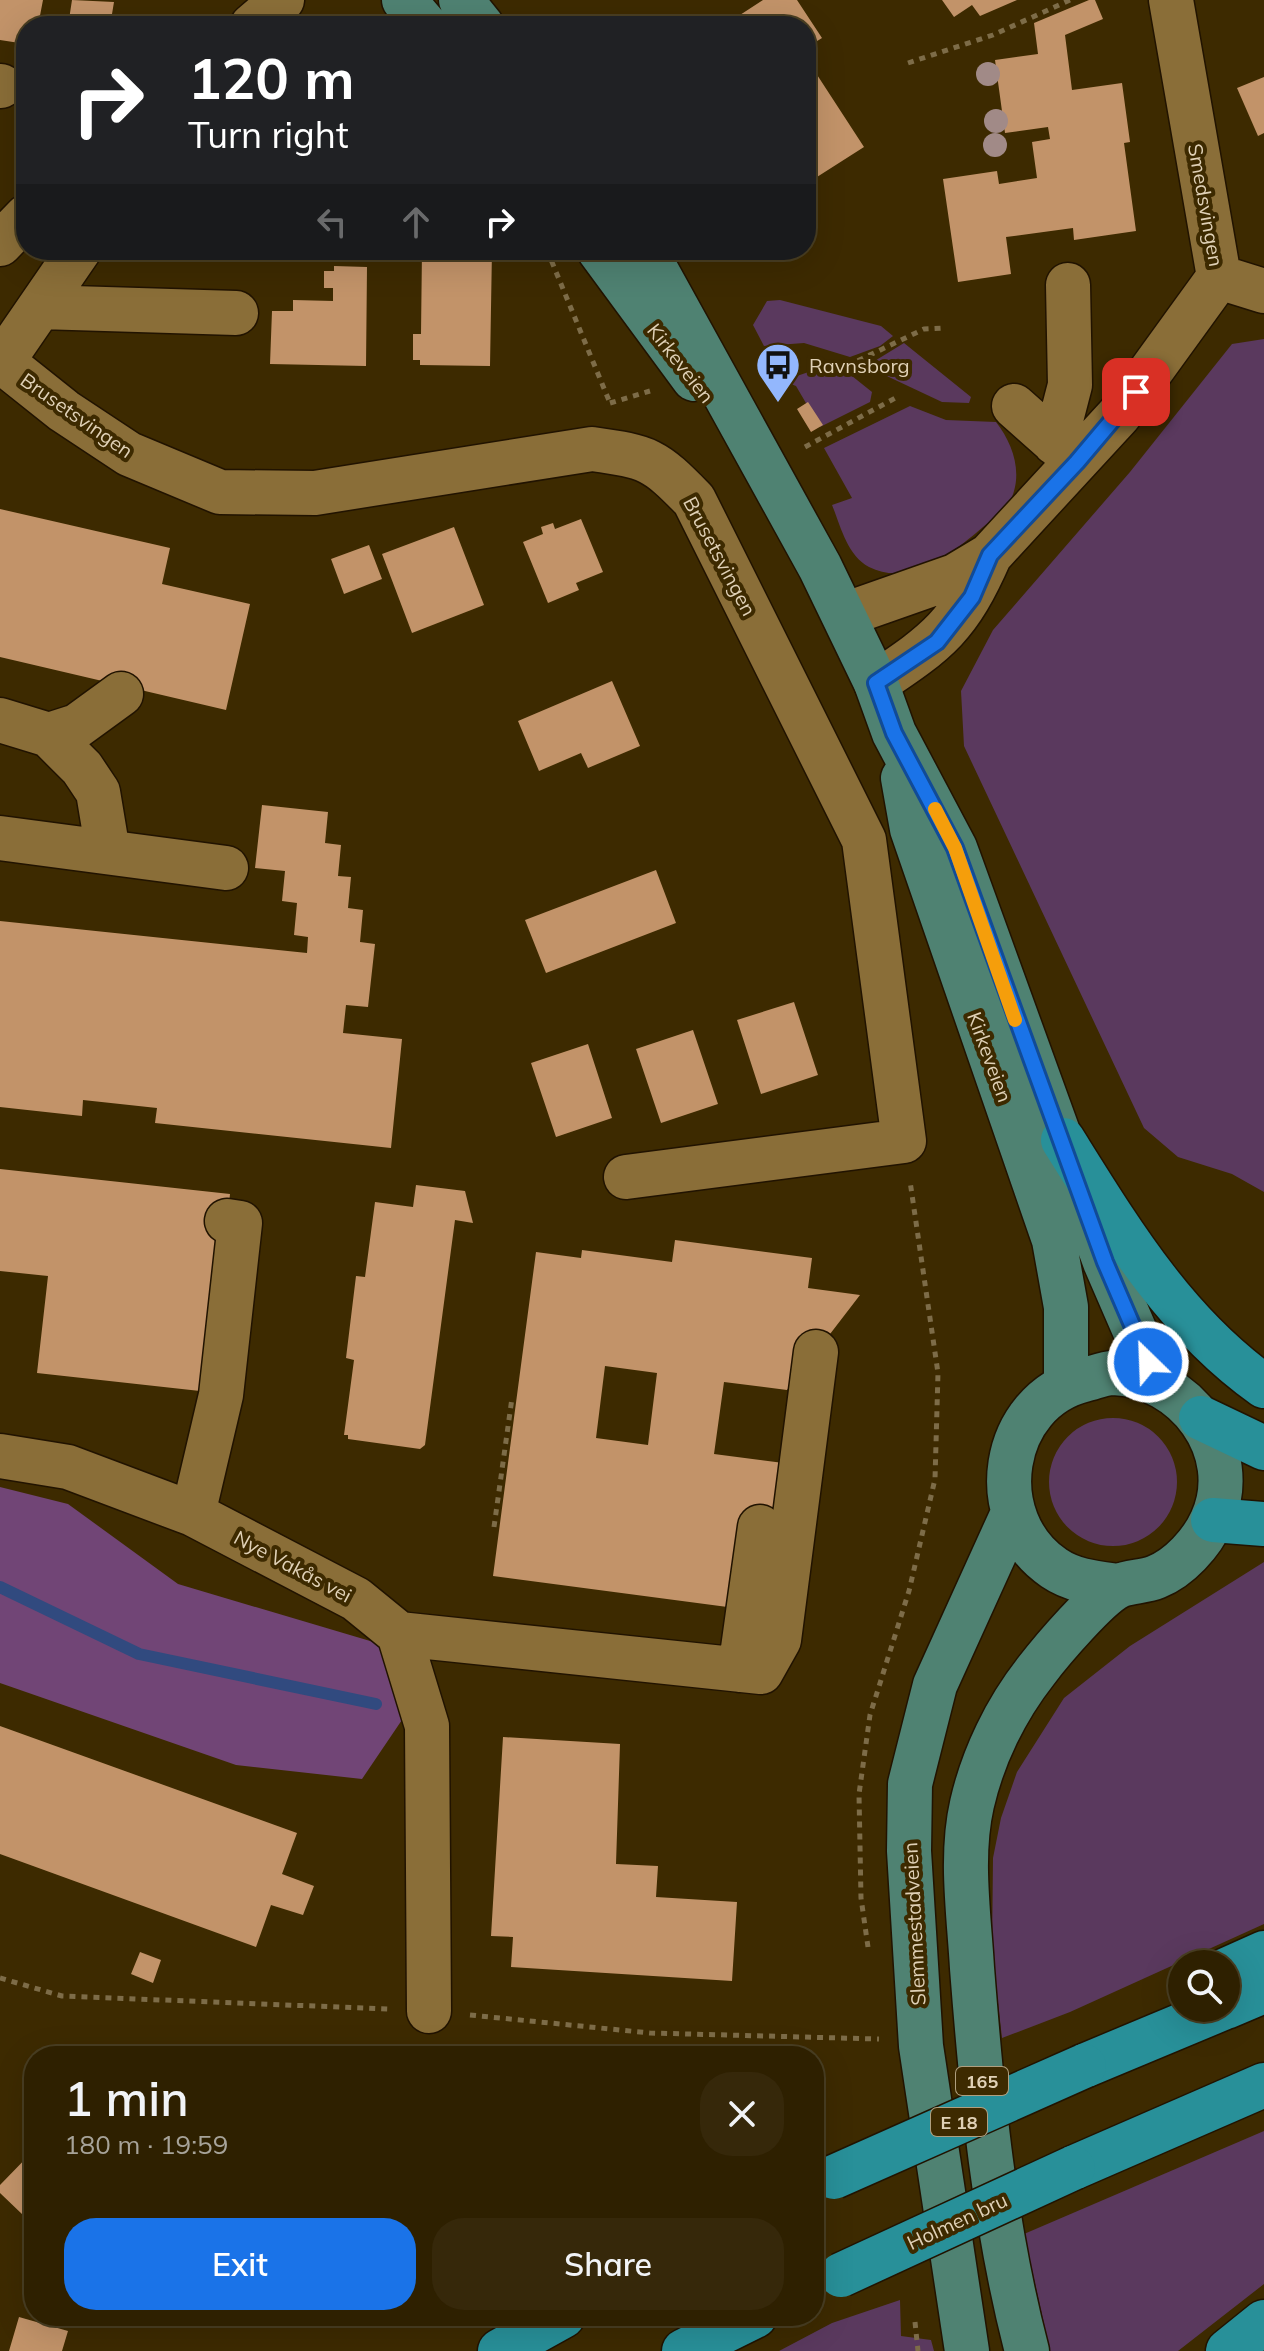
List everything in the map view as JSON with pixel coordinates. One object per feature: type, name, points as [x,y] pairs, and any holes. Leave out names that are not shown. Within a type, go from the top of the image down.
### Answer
[{"type":"highway","points":[[1063,1140],[1128,1243],[1178,1308],[1216,1347],[1264,1386]]},
{"type":"highway","points":[[1201,1418],[1264,1448]]},
{"type":"highway","points":[[1213,1520],[1264,1524]]},
{"type":"highway","points":[[1240,1964],[1264,1953]]},
{"type":"highway","name":"E 18","points":[[1240,2001],[1264,1991]]},
{"type":"highway","name":"E 18","points":[[1084,2066],[1168,2005]]},
{"type":"highway","name":"E 18","points":[[824,2182],[1188,2022]]},
{"type":"highway","name":"Holmen bru","points":[[827,2281],[1073,2168],[1264,2085]]},
{"type":"highway","points":[[1228,2351],[1264,2322]]},
{"type":"highway","points":[[500,2351],[545,2326]]},
{"type":"highway","points":[[684,2351],[735,2326]]},
{"type":"main road","points":[[404,0],[418,16]]},
{"type":"main road","points":[[461,0],[474,16]]},
{"type":"main road","name":"Kirkeveien","points":[[607,260],[767,473]]},
{"type":"main road","name":"Kirkeveien","points":[[651,260],[844,615],[876,683],[894,733],[955,848],[1105,1262],[1157,1382]]},
{"type":"main road","name":"Kirkeveien","points":[[894,733],[912,829],[1054,1240],[1066,1307],[1066,1384]]},
{"type":"main road","points":[[1112,1373],[1157,1382],[1181,1397],[1201,1418],[1216,1450],[1220,1485],[1213,1520],[1191,1554],[1157,1577],[1118,1586],[1084,1582],[1053,1567],[1029,1543],[1013,1513],[1007,1476],[1015,1439],[1036,1407],[1066,1384],[1112,1373]]},
{"type":"main road","name":"Slemmestadveien","points":[[967,2351],[921,2046],[909,1851],[910,1784],[935,1685],[1013,1513]]},
{"type":"main road","name":"165","points":[[1027,2351],[997,2213],[980,2059],[969,1913],[971,1807],[989,1752],[1017,1697],[1068,1634],[1118,1586]]},
{"type":"street","points":[[264,16],[282,0]]},
{"type":"street","name":"Smedsvingen","points":[[844,615],[955,576],[990,555],[1066,453],[1119,415],[1219,277],[1171,0]]},
{"type":"street","points":[[0,244],[16,227]]},
{"type":"street","points":[[1,361],[72,260]]},
{"type":"street","points":[[1219,277],[1264,291]]},
{"type":"street","points":[[1066,453],[1070,385],[1068,285]]},
{"type":"street","points":[[40,307],[236,313]]},
{"type":"street","name":"Brusetsvingen","points":[[1,361],[64,411],[129,454],[220,492],[315,493],[592,449],[627,454],[659,464],[694,500],[864,840],[904,1141],[626,1177]]},
{"type":"street","points":[[1014,406],[1066,453]]},
{"type":"street","points":[[876,683],[937,642],[972,597],[990,555]]},
{"type":"street","points":[[49,735],[77,726],[121,694]]},
{"type":"street","points":[[0,720],[49,735],[82,768],[98,792],[108,852]]},
{"type":"street","points":[[0,838],[226,868]]},
{"type":"street","points":[[193,1514],[221,1395],[240,1223],[227,1221]]},
{"type":"street","points":[[429,2011],[427,1726],[399,1634],[761,1672],[779,1640],[816,1352]]},
{"type":"street","name":"Nye Vakås vei","points":[[0,1456],[68,1467],[193,1514],[356,1599],[399,1634]]},
{"type":"street","points":[[740,1670],[760,1527]]},
{"type":"path","points":[[908,63],[993,35],[1070,0]]},
{"type":"path","points":[[551,260],[610,403]]},
{"type":"path","points":[[847,366],[912,334],[943,328]]},
{"type":"path","points":[[805,447],[899,396]]},
{"type":"path","points":[[494,1527],[512,1398]]},
{"type":"shaded area","points":[[780,300],[881,326],[893,336],[880,346],[850,357],[804,343],[764,346],[753,325],[767,301]]},
{"type":"shaded area","points":[[1264,339],[1264,1192],[1232,1174],[1178,1157],[1144,1128],[964,746],[961,691],[993,630],[1130,472],[1232,344]]},
{"type":"shaded area","points":[[904,343],[971,397],[969,403],[942,402],[874,370],[873,362]]},
{"type":"shaded area","points":[[829,365],[847,372],[872,392],[870,402],[820,427],[796,386],[770,376],[771,371],[794,377]]},
{"type":"shaded area","points":[[910,406],[946,420],[996,422],[1013,455],[1016,482],[1006,507],[959,547],[915,570],[884,572],[861,562],[846,540],[832,505],[852,498],[824,448]]},
{"type":"shaded area","points":[[1113,1418],[1137,1423],[1158,1437],[1172,1458],[1177,1482],[1172,1506],[1158,1527],[1137,1541],[1113,1546],[1089,1541],[1068,1527],[1054,1506],[1049,1482],[1054,1458],[1068,1437],[1089,1423]]},
{"type":"shaded area","points":[[0,1487],[68,1504],[178,1584],[387,1646],[408,1711],[362,1779],[236,1765],[0,1683]]},
{"type":"shaded area","points":[[1264,1562],[1264,1924],[1207,1950],[1168,1950],[1168,1968],[1070,2012],[1002,2038],[992,1950],[993,1858],[1001,1818],[1017,1772],[1064,1698],[1130,1646]]},
{"type":"shaded area","points":[[1264,2131],[1264,2284],[1178,2351],[1050,2351],[1024,2234]]},
{"type":"shaded area","points":[[900,2300],[901,2336],[931,2340],[934,2351],[779,2351],[832,2323]]},
{"type":"building","points":[[0,0],[43,0],[40,16],[16,16],[16,42],[0,40]]},
{"type":"building","points":[[72,0],[114,2],[112,14],[126,16],[70,16]]},
{"type":"building","points":[[763,0],[797,0],[808,16],[738,16]]},
{"type":"building","points":[[942,0],[1017,0],[980,16],[972,5],[954,17]]},
{"type":"building","points":[[1095,0],[1103,19],[1065,35],[1072,90],[1122,83],[1130,142],[1124,143],[1136,231],[1074,240],[1073,228],[1006,237],[1011,274],[958,282],[943,179],[997,171],[999,184],[1037,178],[1032,142],[1050,139],[1048,127],[1005,133],[995,60],[1038,54],[1034,23]]},
{"type":"building","points":[[816,73],[864,147],[816,178]]},
{"type":"building","points":[[1264,77],[1264,133],[1258,136],[1237,88]]},
{"type":"building","points":[[422,260],[492,260],[490,366],[420,365],[420,360],[413,360],[413,334],[421,334]]},
{"type":"building","points":[[334,266],[367,267],[366,366],[270,364],[272,311],[293,311],[293,300],[333,301],[333,288],[324,288],[324,271],[334,271]]},
{"type":"building","points":[[808,402],[823,425],[811,432],[797,409]]},
{"type":"building","points":[[0,509],[170,548],[162,584],[250,604],[226,710],[0,657]]},
{"type":"building","points":[[581,519],[603,572],[576,583],[579,590],[548,603],[523,542],[543,534],[541,527],[553,523],[555,529]]},
{"type":"building","points":[[454,527],[484,605],[412,633],[382,554]]},
{"type":"building","points":[[369,545],[382,579],[344,594],[331,559]]},
{"type":"building","points":[[612,681],[640,746],[588,768],[581,753],[539,771],[518,721]]},
{"type":"building","points":[[262,805],[328,812],[325,843],[341,845],[338,876],[351,877],[348,908],[363,910],[360,942],[375,944],[368,1007],[346,1005],[343,1033],[402,1039],[391,1148],[155,1123],[157,1108],[83,1100],[82,1116],[0,1107],[0,921],[307,953],[308,937],[294,935],[297,903],[282,901],[285,871],[255,868]]},
{"type":"building","points":[[656,870],[676,923],[546,973],[525,920]]},
{"type":"building","points":[[794,1002],[818,1075],[761,1094],[737,1020]]},
{"type":"building","points":[[693,1030],[718,1104],[661,1123],[636,1049]]},
{"type":"building","points":[[588,1044],[612,1118],[556,1137],[531,1063]]},
{"type":"building","points":[[0,1169],[230,1194],[209,1392],[37,1373],[48,1276],[0,1271]]},
{"type":"building","points":[[416,1185],[465,1191],[473,1223],[455,1220],[425,1445],[420,1449],[348,1439],[348,1435],[344,1435],[354,1360],[346,1358],[356,1276],[365,1277],[375,1202],[413,1207]]},
{"type":"building","points":[[675,1240],[812,1258],[808,1288],[860,1295],[787,1390],[724,1382],[714,1454],[799,1465],[776,1529],[735,1608],[493,1576],[536,1252],[581,1258],[582,1250],[672,1262]],"holes":[[[605,1366],[657,1373],[648,1445],[596,1438]]]},
{"type":"building","points":[[0,1726],[297,1833],[282,1874],[314,1886],[303,1915],[271,1905],[256,1947],[0,1854]]},
{"type":"building","points":[[503,1737],[620,1744],[616,1864],[658,1866],[656,1897],[737,1902],[732,1981],[511,1967],[513,1937],[491,1936]]},
{"type":"building","points":[[140,1952],[161,1960],[153,1983],[131,1974]]},
{"type":"building","points":[[24,2160],[23,2215],[0,2193],[0,2185]]},
{"type":"building","points":[[19,2317],[24,2318],[24,2326],[50,2326],[68,2331],[62,2351],[9,2351]]},
{"type":"waterway","points":[[0,1587],[139,1654],[376,1704]]},
{"type":"slow traffic","points":[[935,809],[955,848],[1015,1020]]},
{"type":"place","name":"Ravnsborg","points":[[778,404]]},
{"type":"route","points":[[1136,392],[1077,462],[990,555],[972,597],[937,642],[876,683],[894,733],[955,848],[1003,989],[1063,1140],[1105,1262],[1148,1362]]}]
